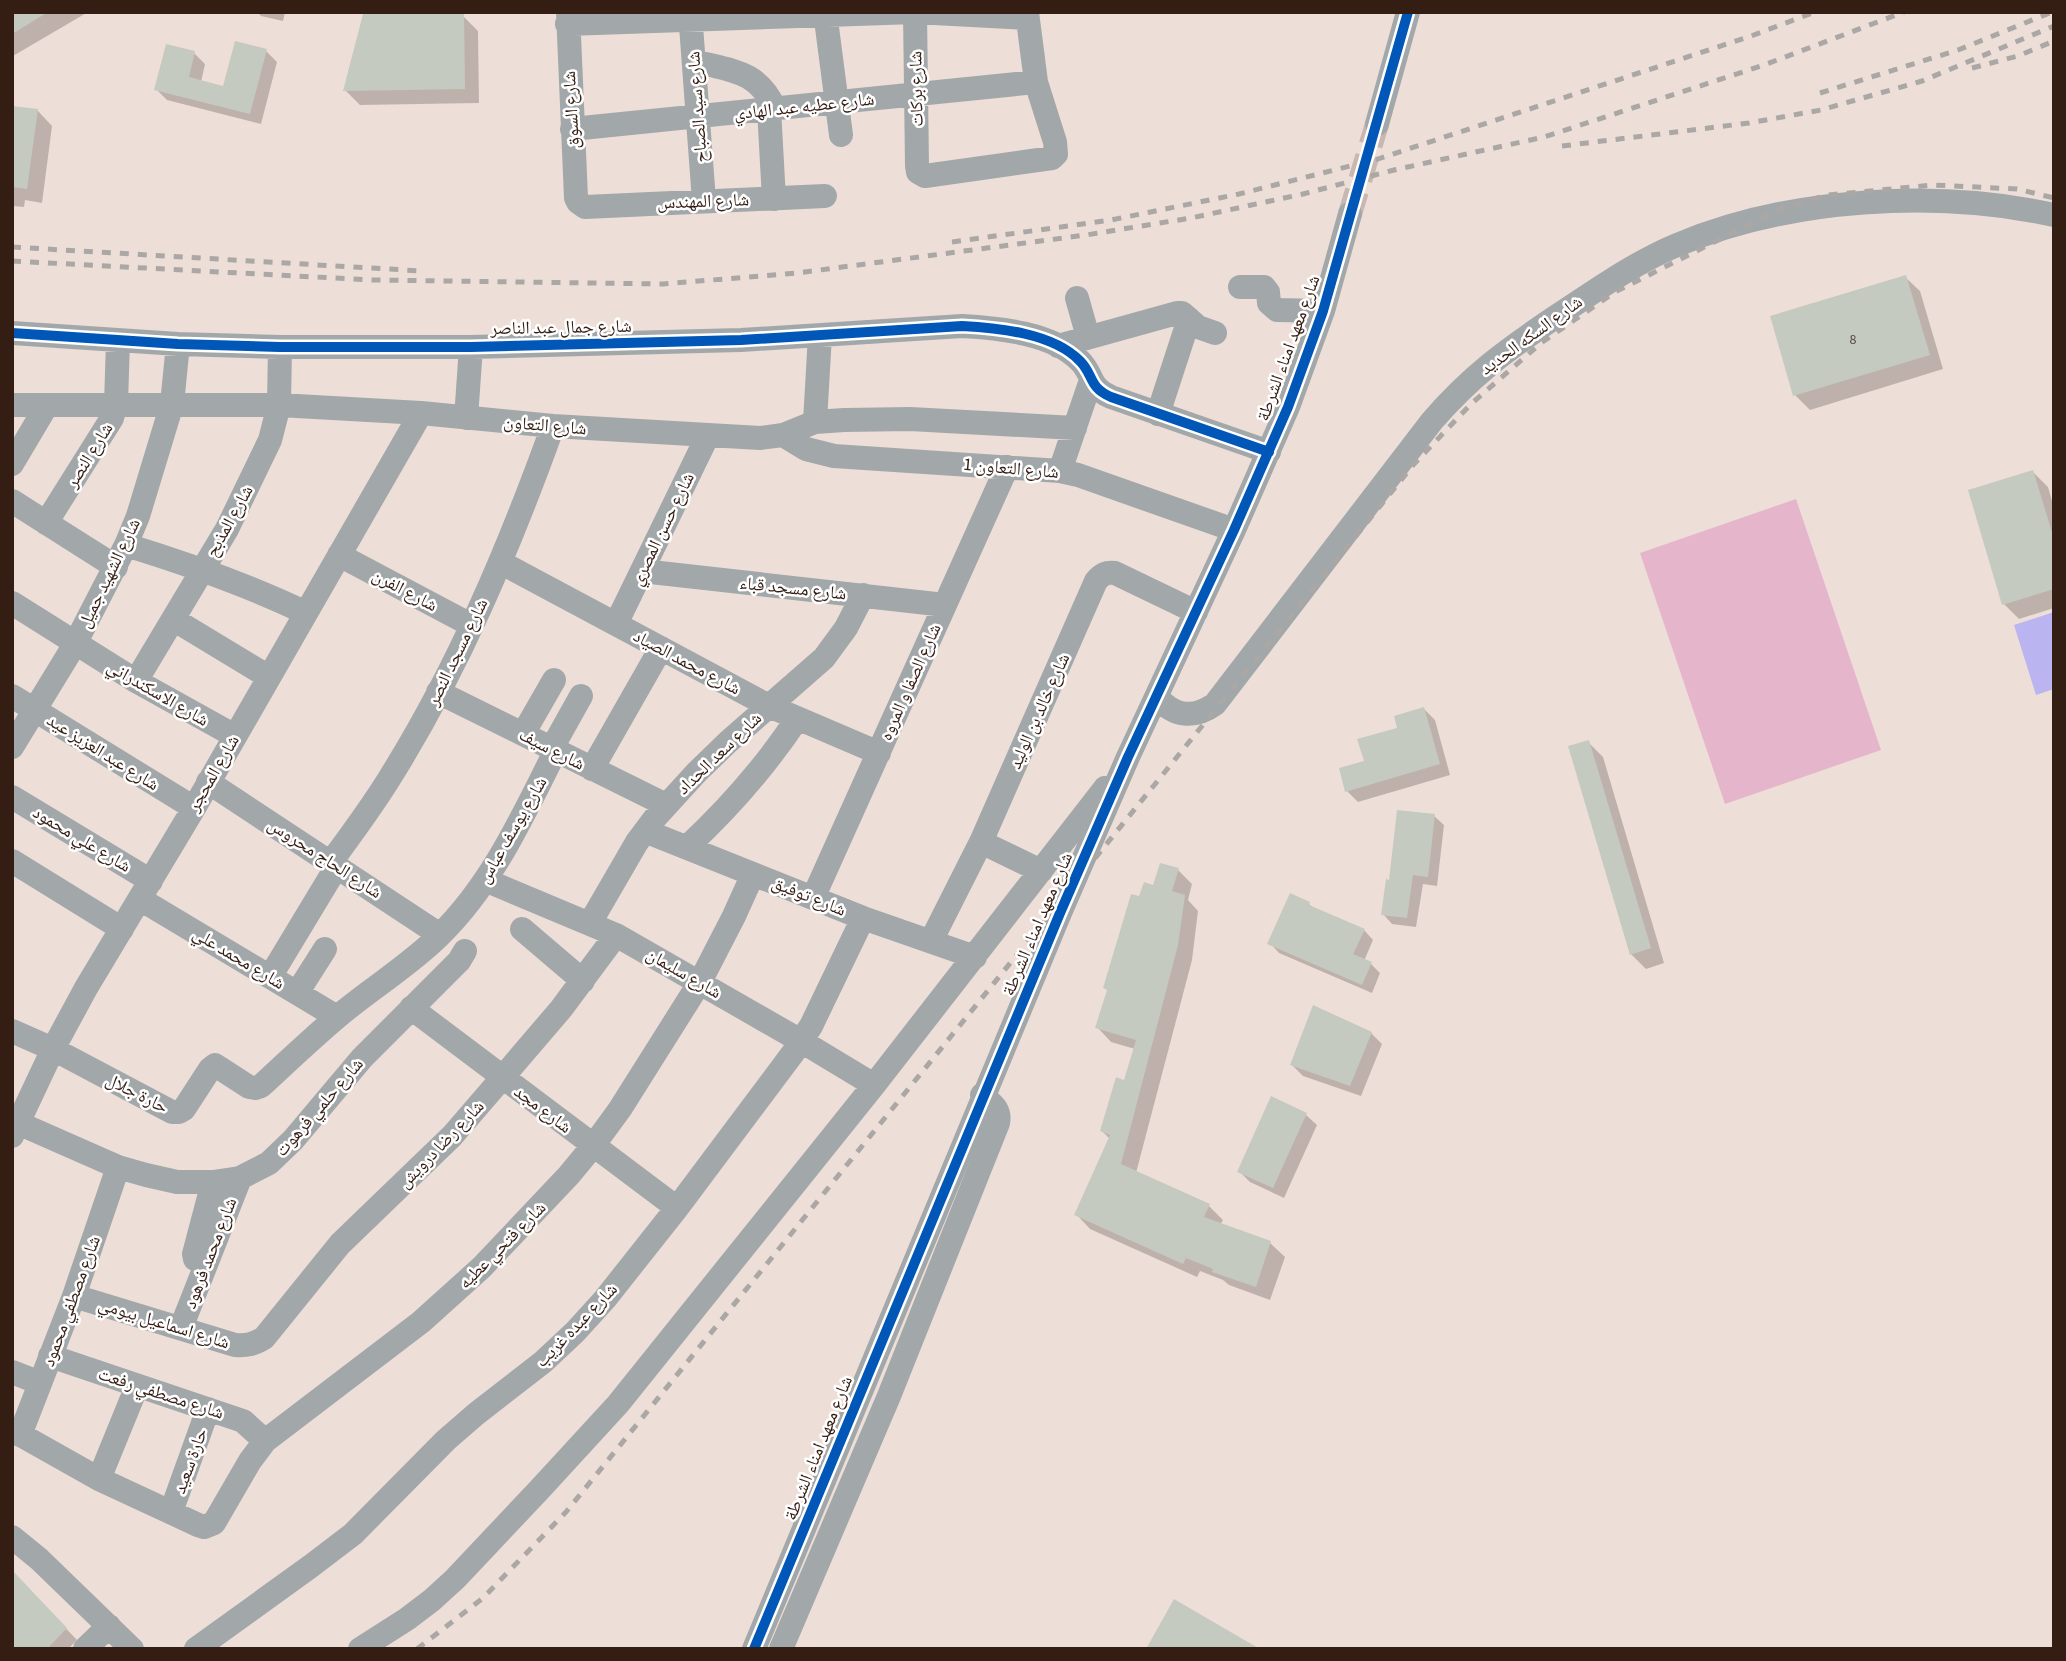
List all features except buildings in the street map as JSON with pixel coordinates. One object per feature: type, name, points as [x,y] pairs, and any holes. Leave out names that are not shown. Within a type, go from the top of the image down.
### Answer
[{"type":"street","points":[[567,18],[915,12],[1027,15],[1036,82]]},
{"type":"street","name":"شارع بركات","points":[[915,12],[918,172],[925,176],[1052,158],[1057,149],[1036,82]]},
{"type":"street","points":[[1377,124],[1408,12]]},
{"type":"street","points":[[825,14],[841,135]]},
{"type":"street","name":"شارع سيد الصباح","points":[[690,16],[704,201]]},
{"type":"street","name":"شارع السوق","points":[[567,18],[576,198],[581,205]]},
{"type":"street","points":[[694,61],[747,76],[769,95],[772,109],[774,199]]},
{"type":"street","name":"شارع عطيه عبد الهادي","points":[[572,129],[1036,82]]},
{"type":"street","name":"شارع المهندس","points":[[581,205],[585,207],[825,196]]},
{"type":"street","name":"شارع السكه الحديد","points":[[1157,697],[1164,706],[1184,714],[1206,711],[1216,704],[1450,400],[1525,336],[1594,290],[1645,261],[1676,245],[1711,233],[1784,213],[1838,205],[1958,201],[2054,215]]},
{"type":"street","name":"شارع معهد امناء الشرطة","points":[[754,1649],[982,1095],[1129,757],[1269,452],[1302,372],[1323,311],[1350,214]]},
{"type":"street","points":[[1240,287],[1264,287],[1268,292],[1269,303],[1277,310],[1323,311]]},
{"type":"street","points":[[1077,298],[1088,337]]},
{"type":"street","points":[[1058,345],[1177,313],[1182,313],[1198,327],[1215,333]]},
{"type":"street","points":[[1158,414],[1189,319]]},
{"type":"street","name":"شارع جمال عبد الناصر","points":[[12,333],[178,344],[471,347],[741,340],[974,327],[1011,331],[1058,345],[1081,362],[1096,388],[1102,393],[1269,452]]},
{"type":"street","points":[[816,422],[820,335]]},
{"type":"street","name":"شارع النصر","points":[[46,523],[107,429],[116,404],[118,341]]},
{"type":"street","name":"شارع الشهيد جميل","points":[[12,747],[75,644],[121,556],[138,516],[172,404],[178,344]]},
{"type":"street","name":"شارع المذبح","points":[[136,681],[227,529],[270,440],[279,405],[280,347]]},
{"type":"street","points":[[466,418],[471,347]]},
{"type":"street","points":[[1060,471],[1091,380]]},
{"type":"street","name":"شارع التعاون","points":[[12,405],[279,405],[421,413],[552,426],[760,438],[783,435],[816,422],[844,419],[910,419],[1075,428]]},
{"type":"street","points":[[12,464],[47,405]]},
{"type":"street","name":"شارع المحجر","points":[[15,1130],[53,1049],[421,413]]},
{"type":"street","name":"شارع مسجد النصر","points":[[270,977],[334,864],[389,780],[438,692],[500,562],[528,495],[552,426]]},
{"type":"street","name":"شارع حسن المصري","points":[[616,624],[708,435]]},
{"type":"street","name":"شارع التعاون 1","points":[[783,435],[806,449],[834,456],[1060,471],[1234,530]]},
{"type":"street","name":"شارع الصفا و المروه","points":[[813,898],[1007,467]]},
{"type":"street","points":[[12,501],[46,523],[121,556],[203,569],[306,613]]},
{"type":"street","name":"شارع الفرن","points":[[339,555],[471,625]]},
{"type":"street","name":"شارع محمد الصياد","points":[[500,562],[769,706],[878,753]]},
{"type":"street","name":"شارع مسجد قباء","points":[[642,572],[945,605]]},
{"type":"street","name":"شارع خالد بن الوليد","points":[[931,941],[981,842],[1101,575],[1107,572],[1115,573],[1196,612]]},
{"type":"street","name":"شارع سعد الحداد","points":[[590,923],[645,831],[712,757],[824,658],[836,643],[863,596]]},
{"type":"street","name":"شارع الاسكندراني","points":[[12,603],[136,681],[235,736]]},
{"type":"street","points":[[173,619],[269,677]]},
{"type":"street","points":[[592,769],[661,648]]},
{"type":"street","points":[[523,734],[554,680]]},
{"type":"street","name":"شارع سيف","points":[[438,692],[666,806]]},
{"type":"street","name":"شارع عبد العزيز عيد","points":[[12,696],[194,808]]},
{"type":"street","name":"شارع يوسف عباس","points":[[337,1017],[407,964],[440,935],[485,880],[514,834],[581,696]]},
{"type":"street","points":[[687,847],[747,788],[797,719]]},
{"type":"street","points":[[360,1649],[432,1600],[455,1579],[618,1404],[874,1085],[1129,757]]},
{"type":"street","name":"شارع الحاج محروس","points":[[208,782],[440,935]]},
{"type":"street","name":"شارع علي محمود","points":[[12,796],[146,890]]},
{"type":"street","name":"شارع توفيق","points":[[645,831],[863,918],[975,957]]},
{"type":"street","points":[[981,842],[1041,871]]},
{"type":"street","points":[[12,861],[122,929]]},
{"type":"street","name":"شارع فتحي عطيه","points":[[16,1432],[99,1479],[198,1525],[204,1527],[214,1523],[250,1461],[265,1441],[421,1322],[472,1277],[540,1208],[593,1146],[648,1066],[700,982],[753,874]]},
{"type":"street","name":"شارع سليمان","points":[[485,880],[616,935],[874,1085]]},
{"type":"street","name":"شارع محمد علي","points":[[146,890],[270,977],[337,1017]]},
{"type":"street","name":"شارع عبده غريب","points":[[196,1649],[353,1534],[446,1440],[476,1413],[543,1362],[575,1332],[605,1299],[677,1208],[802,1041],[863,918]]},
{"type":"street","points":[[522,929],[583,981]]},
{"type":"street","name":"شارع رضا درويش","points":[[255,1343],[264,1338],[340,1244],[452,1136],[583,981],[616,935]]},
{"type":"street","points":[[297,993],[325,949]]},
{"type":"street","name":"شارع حلمي فرهوت","points":[[15,1130],[118,1167],[177,1182],[213,1182],[240,1178],[269,1163],[293,1140],[362,1058],[459,961],[465,951]]},
{"type":"street","name":"شارع مجد","points":[[411,1008],[677,1208]]},
{"type":"street","name":"حارة جلال","points":[[53,1049],[172,1112],[179,1112],[186,1106],[212,1066],[218,1065],[249,1087],[258,1087],[337,1017]]},
{"type":"street","points":[[12,1031],[53,1049]]},
{"type":"street","points":[[781,1649],[889,1396],[998,1123],[998,1110],[982,1095]]},
{"type":"street","name":"شارع مصطفي محمود","points":[[16,1432],[51,1356],[118,1167]]},
{"type":"street","name":"شارع محمد فرهود","points":[[181,1328],[240,1178]]},
{"type":"street","points":[[206,1264],[197,1260],[194,1254],[213,1182]]},
{"type":"street","name":"شارع اسماعيل بيومي","points":[[74,1296],[235,1345],[255,1343]]},
{"type":"street","name":"شارع مصطفي رفعت","points":[[51,1356],[243,1421],[265,1441]]},
{"type":"street","points":[[12,1372],[40,1383]]},
{"type":"street","points":[[99,1479],[137,1386]]},
{"type":"street","name":"حارة سعيد","points":[[171,1512],[208,1409]]},
{"type":"street","points":[[12,1537],[39,1559],[132,1649]]},
{"type":"street","points":[[794,1553],[816,1564]]},
{"type":"street","points":[[85,1649],[109,1626]]},
{"type":"shaded area","points":[[1796,499],[1881,750],[1725,804],[1640,553]]},
{"type":"shaded area","points":[[2054,612],[2054,689],[2036,695],[2014,625]]},
{"type":"tunnel","points":[[1350,214],[1377,124]]},
{"type":"railway","points":[[952,242],[1111,220],[1239,194],[1378,159],[1751,36],[1815,12]]},
{"type":"railway","points":[[12,261],[372,280],[663,284],[797,273],[1086,235],[1191,218],[1544,137],[1764,65],[1904,12]]},
{"type":"railway","points":[[1820,93],[1958,50],[2052,12]]},
{"type":"railway","points":[[1562,146],[1749,123],[1821,110],[1922,81],[2054,26]]},
{"type":"railway","points":[[1972,68],[2018,56],[2054,41]]},
{"type":"railway","points":[[417,1649],[483,1598],[566,1512],[1414,464],[1471,404],[1541,343],[1615,292],[1782,208],[1828,195],[1933,185],[2017,189],[2054,198]]},
{"type":"railway","points":[[12,247],[422,271]]},
{"type":"cycle path","points":[[754,1649],[1060,913],[1288,407],[1323,311],[1408,12]]},
{"type":"cycle path","points":[[12,333],[178,344],[471,347],[741,340],[962,326],[992,328],[1041,338],[1069,352],[1084,366],[1098,389],[1111,397],[1269,452]]}]
